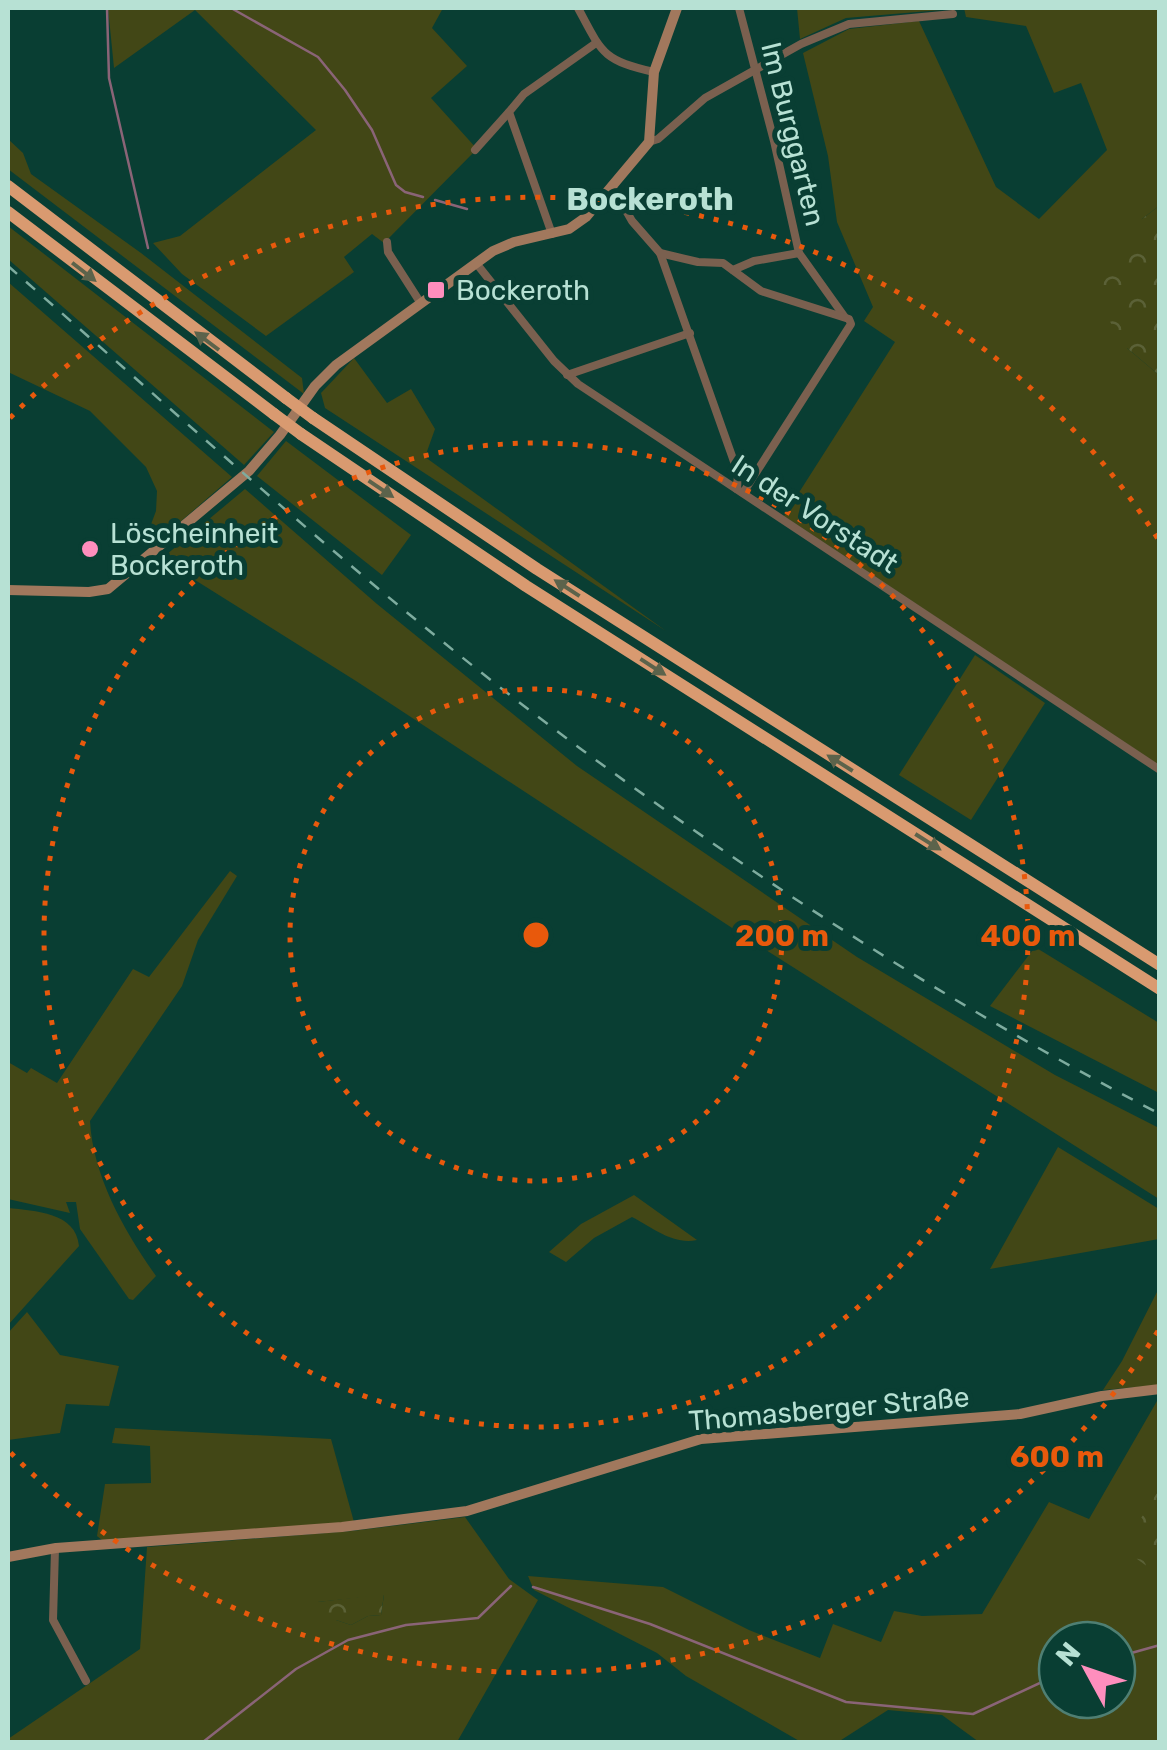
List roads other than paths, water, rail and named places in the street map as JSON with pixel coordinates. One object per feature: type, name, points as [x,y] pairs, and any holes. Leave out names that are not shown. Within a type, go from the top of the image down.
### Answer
[{"type":"highway","points":[[8,186],[312,418],[553,580],[1160,965]]},
{"type":"highway","points":[[8,212],[274,414],[526,586],[1160,989]]},
{"type":"main road","points":[[8,590],[108,589],[249,471],[336,365],[476,263],[514,242],[569,229],[586,217],[649,142],[654,72],[678,8]]},
{"type":"main road","name":"Thomasberger Straße","points":[[8,1557],[55,1548],[342,1527],[467,1511],[702,1439],[1020,1414],[1160,1389]]},
{"type":"street","points":[[578,8],[596,44],[608,58],[654,72]]},
{"type":"street","name":"Im Burggarten","points":[[739,8],[799,254],[847,318]]},
{"type":"street","points":[[649,142],[658,139],[704,98],[756,68],[849,24],[953,14]]},
{"type":"street","points":[[474,150],[524,94],[596,44]]},
{"type":"street","points":[[509,112],[552,234]]},
{"type":"street","points":[[613,188],[632,221],[660,253],[738,474],[740,491]]},
{"type":"street","points":[[387,242],[388,252],[420,302]]},
{"type":"street","points":[[660,253],[723,263],[762,292],[847,318],[851,324],[740,491]]},
{"type":"street","points":[[733,270],[754,261],[799,254]]},
{"type":"street","name":"In der Vorstadt","points":[[476,263],[567,375],[1160,770]]},
{"type":"street","points":[[567,375],[690,333]]},
{"type":"street","points":[[55,1548],[53,1620],[86,1681]]},
{"type":"waterway","points":[[107,8],[109,78],[148,248]]},
{"type":"waterway","points":[[231,8],[318,57],[372,130],[396,185],[423,197]]},
{"type":"waterway","points":[[435,200],[467,209]]},
{"type":"waterway","points":[[203,1742],[296,1669],[348,1640],[406,1625],[478,1618],[511,1586]]},
{"type":"waterway","points":[[533,1587],[650,1624],[846,1702],[973,1714],[1037,1684]]},
{"type":"waterway","points":[[1137,1651],[1160,1645]]},
{"type":"railway","points":[[8,266],[363,576],[585,752],[724,851],[865,944],[1011,1032],[1160,1114]]},
{"type":"place","name":"Bockeroth","points":[[436,290]]},
{"type":"place","name":"Löscheinheit Bockeroth","points":[[90,549]]},
{"type":"district","name":"Bockeroth","points":[[650,199]]}]
